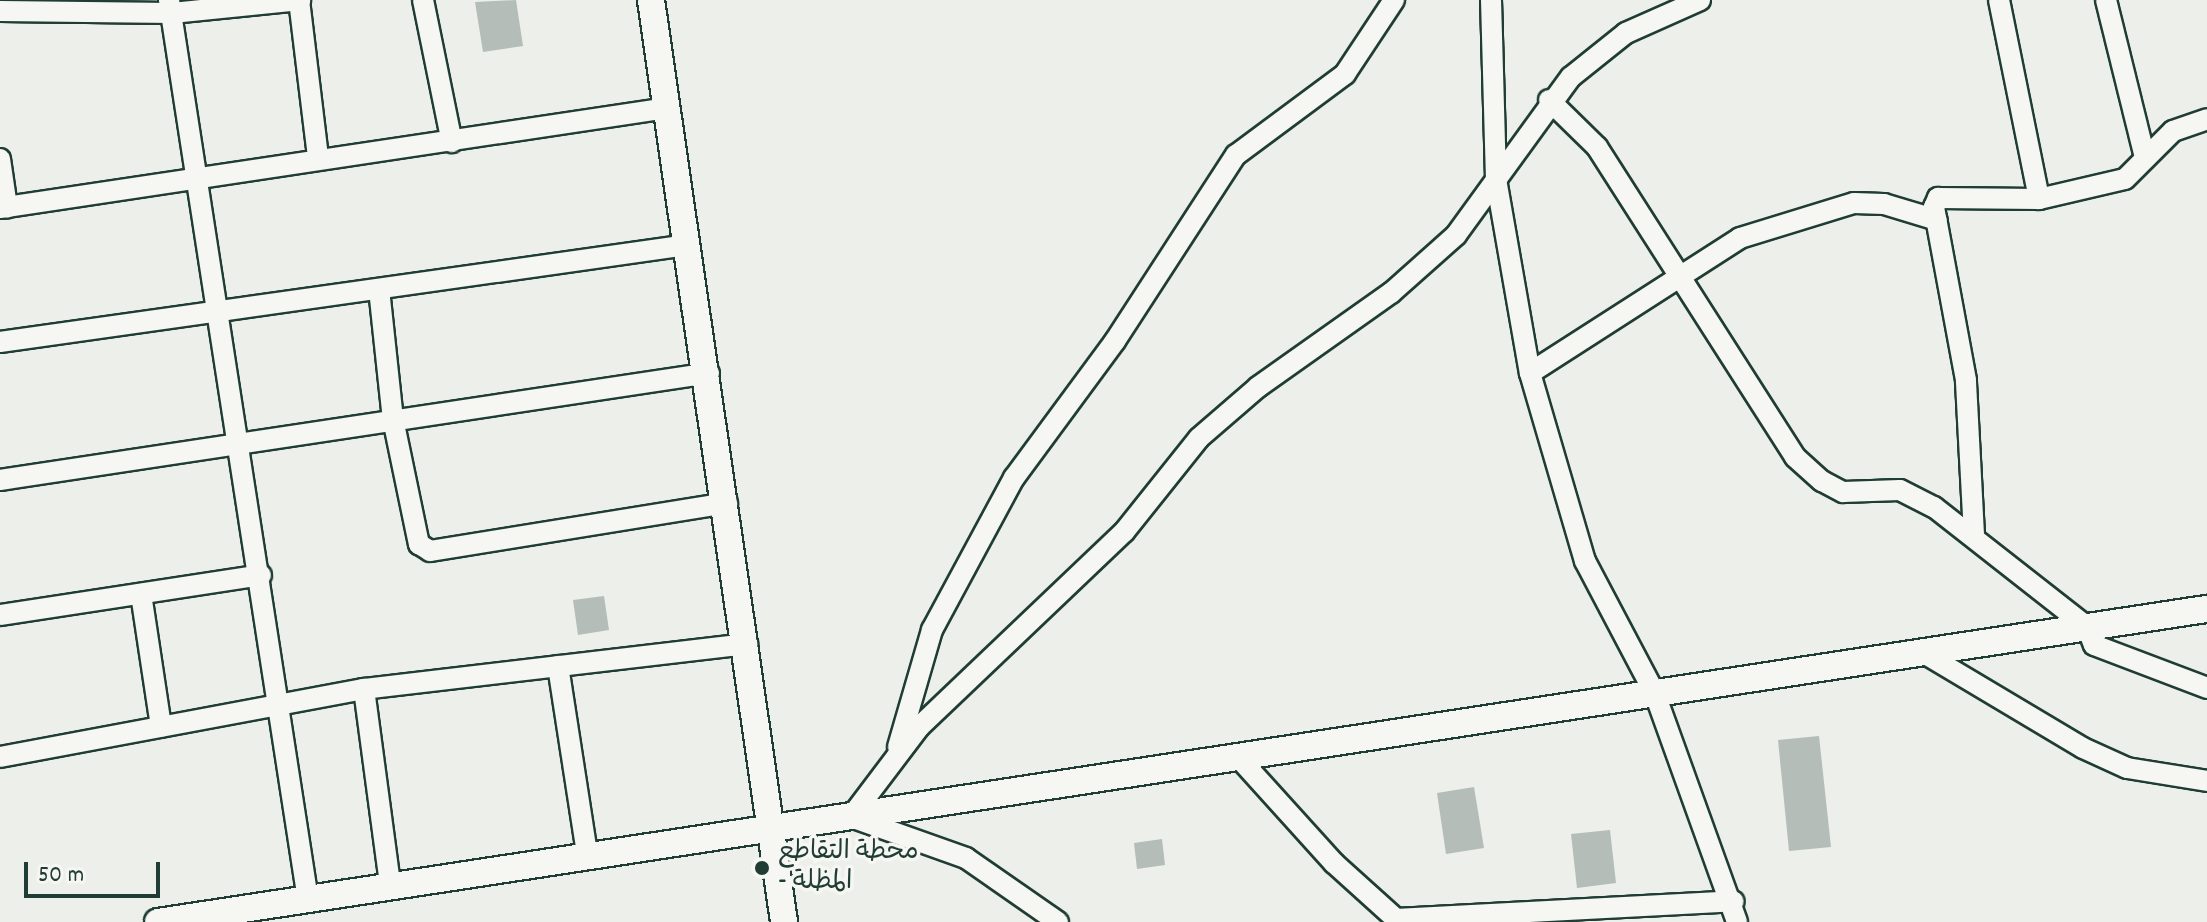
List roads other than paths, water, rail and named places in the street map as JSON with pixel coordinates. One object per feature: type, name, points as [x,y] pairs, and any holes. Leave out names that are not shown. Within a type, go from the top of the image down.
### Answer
[{"type":"street","points":[[0,11],[300,0],[318,156]]},
{"type":"street","points":[[423,0],[452,142]]},
{"type":"street","points":[[651,0],[709,373],[784,922]]},
{"type":"street","points":[[894,759],[932,630],[1014,478],[1115,341],[1236,155],[1345,74],[1394,0]]},
{"type":"street","points":[[1491,0],[1496,179],[1530,373],[1585,561],[1655,694],[1734,901],[1737,922]]},
{"type":"street","points":[[851,817],[919,727],[1124,532],[1199,438],[1258,387],[1391,293],[1456,235],[1549,100],[1626,33],[1700,0]]},
{"type":"street","points":[[1999,0],[2039,199]]},
{"type":"street","points":[[2106,0],[2144,154]]},
{"type":"street","points":[[170,6],[195,179],[261,575],[277,706],[308,900]]},
{"type":"street","points":[[1549,100],[1597,147],[1795,457],[1822,481],[1843,492],[1900,490],[1974,535],[2087,627],[2094,645],[2207,688]]},
{"type":"street","points":[[0,159],[4,207],[195,179],[318,156],[452,142],[667,108]]},
{"type":"street","points":[[1974,535],[1966,380],[1937,220],[1938,198],[2039,199],[2125,179],[2144,154],[2189,120],[2207,119]]},
{"type":"street","points":[[1530,373],[1683,278],[1740,238],[1854,203],[1884,204],[1937,220]]},
{"type":"street","points":[[0,342],[688,245]]},
{"type":"street","points":[[379,289],[393,419],[419,544],[430,551],[727,503]]},
{"type":"street","points":[[0,480],[709,373]]},
{"type":"street","points":[[0,615],[261,575]]},
{"type":"street","points":[[141,594],[161,727]]},
{"type":"street","points":[[158,922],[587,853],[851,817],[2207,609]]},
{"type":"street","points":[[0,757],[364,689],[747,644]]},
{"type":"street","points":[[1922,652],[2083,748],[2127,768],[2207,781]]},
{"type":"street","points":[[558,666],[587,853]]},
{"type":"street","points":[[364,689],[390,884]]},
{"type":"street","points":[[1239,758],[1390,921],[1734,901]]},
{"type":"street","points":[[851,817],[966,858],[1058,922]]},
{"type":"place","name":"محطة التقاطع - المظلة","points":[[762,868]]}]
